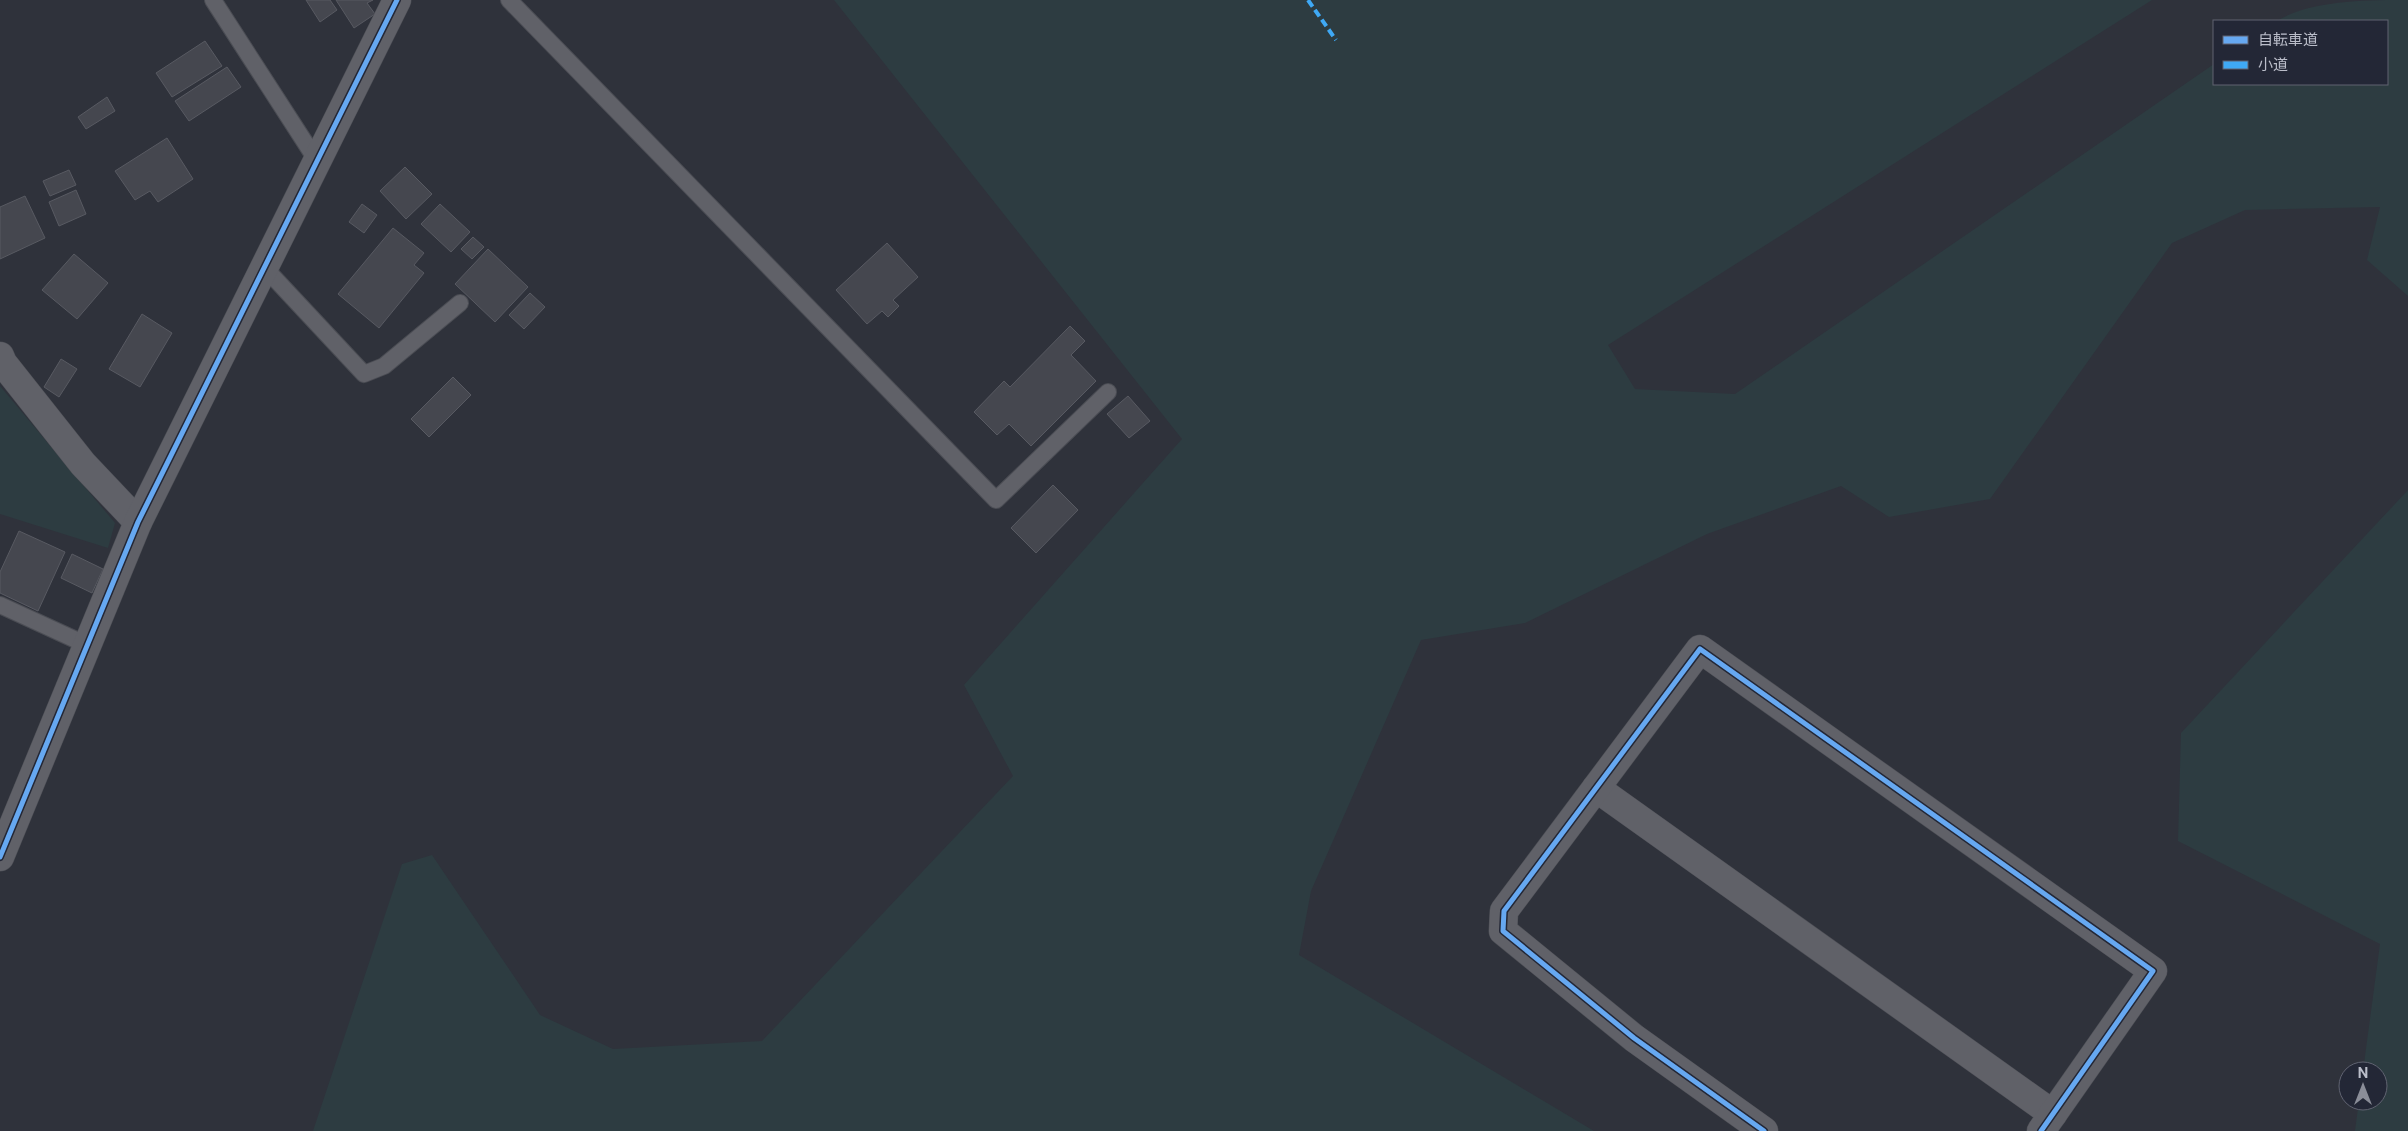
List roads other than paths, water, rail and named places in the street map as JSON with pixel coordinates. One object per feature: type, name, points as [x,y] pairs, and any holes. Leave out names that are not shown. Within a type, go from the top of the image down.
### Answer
[{"type":"street","points":[[0,857],[138,522],[397,0]]},
{"type":"street","points":[[0,356],[3,363],[82,464],[138,522]]},
{"type":"street","points":[[1596,788],[2047,1123],[2153,971],[1700,649],[1596,788],[1504,911],[1503,930],[1634,1038],[1764,1131]]},
{"type":"lane","points":[[213,0],[317,161]]},
{"type":"lane","points":[[508,0],[996,500],[1108,392]]},
{"type":"lane","points":[[264,267],[364,374],[384,366],[460,303]]},
{"type":"lane","points":[[0,605],[88,645]]}]
